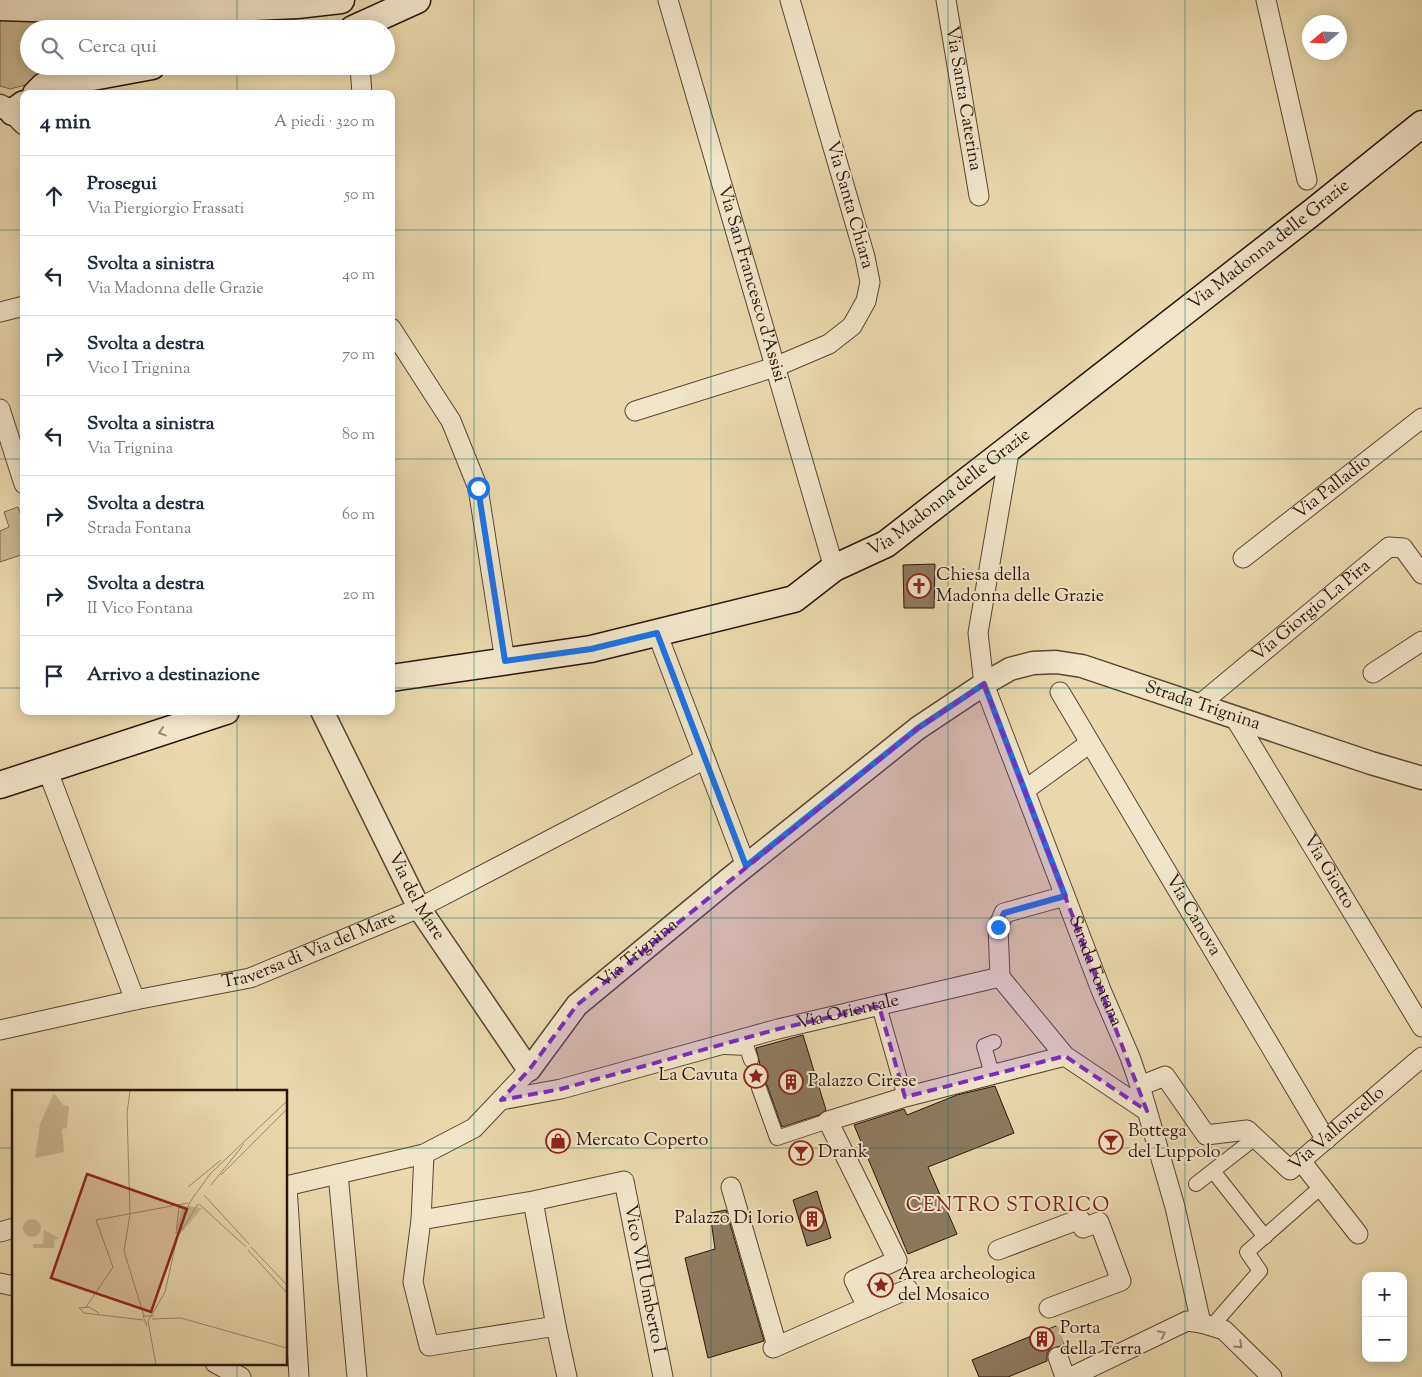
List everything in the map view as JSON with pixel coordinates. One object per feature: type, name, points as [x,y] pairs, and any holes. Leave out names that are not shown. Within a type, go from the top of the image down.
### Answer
[{"type":"main road","points":[[0,7],[149,12],[297,5],[341,0]]},
{"type":"main road","points":[[373,20],[417,0]]},
{"type":"main road","points":[[40,90],[44,86],[103,75]]},
{"type":"main road","name":"Via Madonna delle Grazie","points":[[395,677],[591,649],[794,599],[834,568],[886,544],[1306,217],[1422,124]]},
{"type":"main road","points":[[0,785],[214,715]]},
{"type":"street","name":"Via San Francesco d'Assisi","points":[[668,0],[834,568]]},
{"type":"street","name":"Via Santa Chiara","points":[[635,411],[774,366],[829,344],[852,326],[866,301],[870,282],[865,257],[790,0]]},
{"type":"street","name":"Via Santa Caterina","points":[[946,0],[979,196]]},
{"type":"street","points":[[1266,0],[1307,180]]},
{"type":"street","points":[[361,75],[362,90]]},
{"type":"street","points":[[0,312],[20,307]]},
{"type":"street","points":[[395,334],[451,422],[478,488],[505,661]]},
{"type":"street","points":[[0,409],[20,472]]},
{"type":"street","name":"Via Palladio","points":[[1243,558],[1422,418]]},
{"type":"street","name":"Strada Fontana","points":[[1010,447],[978,633],[984,684],[1101,990],[1130,1057],[1175,1207],[1206,1324]]},
{"type":"street","name":"Via Giorgio La Pira","points":[[1198,706],[1388,547],[1403,548],[1422,574]]},
{"type":"street","points":[[657,633],[746,866]]},
{"type":"street","points":[[1373,673],[1422,641]]},
{"type":"street","name":"Strada Trignina","points":[[984,684],[1010,669],[1033,663],[1056,662],[1082,666],[1198,706],[1422,778]]},
{"type":"street","name":"Via Trignina","points":[[288,1186],[424,1154],[474,1128],[529,1070],[577,1005],[918,728],[984,684]]},
{"type":"street","name":"Via Canova","points":[[1060,692],[1326,1140]]},
{"type":"street","name":"Via del Mare","points":[[324,715],[419,908],[529,1070]]},
{"type":"street","name":"Via Giotto","points":[[1235,718],[1422,1027]]},
{"type":"street","points":[[1025,790],[1090,743]]},
{"type":"street","name":"Traversa di Via del Mare","points":[[0,1030],[135,1000],[250,978],[419,908],[705,759]]},
{"type":"street","points":[[47,769],[135,1000]]},
{"type":"street","points":[[1065,896],[1004,913],[998,927],[1000,977],[1065,1056],[1147,1111]]},
{"type":"street","name":"Via Orientale","points":[[501,1100],[561,1089],[778,1029],[1000,977]]},
{"type":"street","points":[[878,1006],[905,1097]]},
{"type":"street","points":[[992,1074],[984,1046],[994,1042]]},
{"type":"street","points":[[716,1046],[747,1048],[751,1060]]},
{"type":"street","points":[[759,1088],[777,1138],[905,1097],[1065,1056]]},
{"type":"street","name":"Via Valloncello","points":[[1140,1086],[1165,1076],[1206,1135],[1247,1130],[1290,1170],[1422,1058]]},
{"type":"street","points":[[828,1121],[896,1260],[854,1280],[866,1308]]},
{"type":"street","points":[[1196,1184],[1255,1138]]},
{"type":"street","points":[[424,1154],[421,1220],[413,1282],[429,1346],[556,1326]]},
{"type":"street","points":[[1301,1161],[1358,1234]]},
{"type":"street","points":[[1213,1170],[1265,1237]]},
{"type":"street","points":[[338,1174],[357,1377]]},
{"type":"street","name":"Vico VII Umberto I","points":[[534,1201],[624,1181],[663,1377]]},
{"type":"street","points":[[730,1187],[775,1347],[908,1289]]},
{"type":"street","points":[[1206,1324],[1260,1271],[1248,1252],[1321,1187]]},
{"type":"street","points":[[421,1220],[534,1201],[567,1377]]},
{"type":"street","points":[[288,1215],[299,1377]]},
{"type":"street","points":[[998,1250],[1080,1219],[1083,1228],[1099,1222],[1121,1281],[1049,1308]]},
{"type":"street","points":[[1071,1377],[1187,1322],[1206,1324],[1224,1330],[1272,1377]]},
{"type":"street","points":[[1058,1357],[1065,1377]]},
{"type":"street","points":[[217,1364],[241,1377]]},
{"type":"highlighted area","points":[[984,684],[1147,1111],[1065,1056],[905,1097],[879,1006],[778,1029],[561,1089],[501,1100],[529,1070],[577,1005],[918,728]]},
{"type":"shaded area","points":[[0,0],[297,0],[296,20],[20,20],[20,75],[75,75],[10,89],[0,86]]},
{"type":"shaded area","points":[[18,507],[20,513],[20,555],[0,562],[0,531],[9,527],[4,512]]},
{"type":"building","name":"Chiesa della Madonna delle Grazie","points":[[935,564],[934,608],[904,608],[903,565]]},
{"type":"building","name":"Palazzo Cirese","points":[[803,1035],[826,1110],[819,1115],[782,1127],[764,1081],[756,1048]]},
{"type":"building","points":[[995,1086],[1014,1133],[928,1167],[957,1234],[908,1254],[854,1125],[904,1109],[907,1115],[957,1095]]},
{"type":"building","name":"Palazzo Di Iorio","points":[[817,1191],[831,1238],[807,1246],[793,1200]]},
{"type":"building","points":[[726,1210],[764,1341],[708,1358],[685,1258],[715,1249],[710,1213]]},
{"type":"building","name":"Porta della Terra","points":[[1056,1326],[1066,1349],[1060,1346],[1054,1347],[1047,1354],[1047,1361],[1008,1377],[979,1377],[972,1360]]},
{"type":"tunnel","points":[[1049,1329],[1058,1357]]},
{"type":"place","name":"Chiesa della Madonna delle Grazie","points":[[919,586]]},
{"type":"place","name":"La Cavuta","points":[[756,1076]]},
{"type":"place","name":"Palazzo Cirese","points":[[791,1082]]},
{"type":"place","name":"Mercato Coperto","points":[[558,1141]]},
{"type":"place","name":"Bottega del Luppolo","points":[[1111,1142]]},
{"type":"place","name":"Drank","points":[[801,1153]]},
{"type":"place","name":"Palazzo Di Iorio","points":[[812,1219]]},
{"type":"place","name":"Area archeologica del Mosaico","points":[[881,1285]]},
{"type":"place","name":"Porta della Terra","points":[[1042,1339]]},
{"type":"district","name":"CENTRO STORICO","points":[[1008,1206]]},
{"type":"route","points":[[478,488],[505,661],[591,649],[657,633],[746,866],[918,728],[984,684],[1065,896],[1004,913],[998,927]]}]
